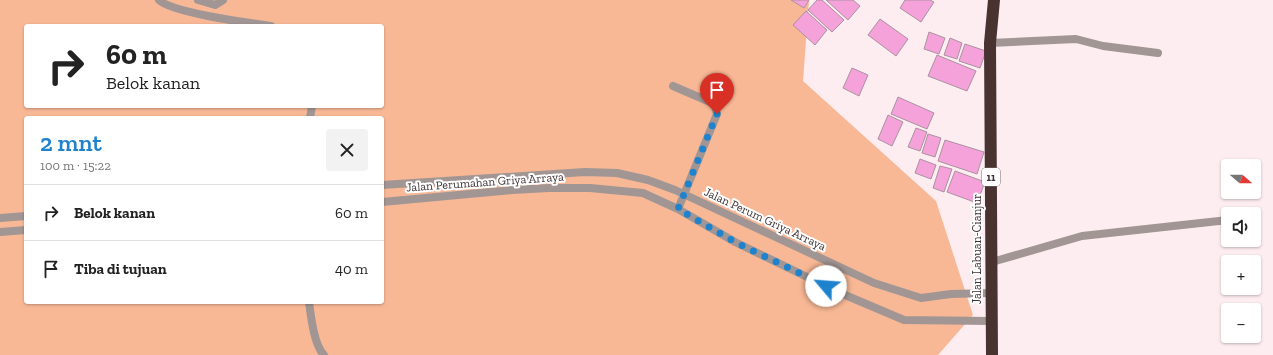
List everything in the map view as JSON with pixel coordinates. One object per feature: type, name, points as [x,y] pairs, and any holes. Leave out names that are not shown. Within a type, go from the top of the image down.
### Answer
[{"type":"highway","name":"Jalan Labuan-Cianjur","points":[[992,355],[990,43],[994,0]]},
{"type":"street","points":[[159,0],[162,3],[178,8],[227,20],[256,24]]},
{"type":"street","points":[[198,0],[216,5],[223,0]]},
{"type":"street","points":[[990,43],[1076,39],[1102,46],[1158,53]]},
{"type":"street","points":[[673,86],[710,102],[715,106],[717,114],[678,209]]},
{"type":"street","name":"Jalan Perum Griya Arraya","points":[[384,184],[585,172],[618,173],[648,180],[684,195],[874,283],[921,298],[950,294],[991,293]]},
{"type":"street","name":"Jalan Perumahan Griya Arraya","points":[[384,202],[512,190],[590,188],[643,192],[678,209],[735,242],[876,310],[904,320],[991,321]]},
{"type":"street","points":[[2,219],[24,216]]},
{"type":"street","points":[[992,262],[1082,236],[1221,221]]},
{"type":"street","points":[[0,232],[24,230]]},
{"type":"street","points":[[309,304],[313,325],[321,351],[324,355]]},
{"type":"shaded area","points":[[0,0],[809,0],[803,81],[936,201],[973,315],[938,355],[0,355]]},
{"type":"building","points":[[791,0],[809,0],[804,8]]},
{"type":"building","points":[[817,0],[822,0],[844,20],[832,32],[808,10]]},
{"type":"building","points":[[826,0],[853,0],[860,6],[848,20]]},
{"type":"building","points":[[905,0],[930,0],[934,2],[921,22],[900,8]]},
{"type":"building","points":[[806,11],[827,30],[815,45],[793,25]]},
{"type":"building","points":[[880,19],[908,39],[896,56],[868,35]]},
{"type":"building","points":[[929,32],[945,38],[939,54],[924,49]]},
{"type":"building","points":[[950,38],[962,43],[957,59],[944,55]]},
{"type":"building","points":[[965,44],[986,51],[980,68],[959,61]]},
{"type":"building","points":[[937,55],[976,71],[967,91],[928,76]]},
{"type":"building","points":[[852,68],[868,75],[859,96],[843,88]]},
{"type":"building","points":[[898,97],[934,113],[927,129],[891,114]]},
{"type":"building","points":[[888,115],[903,122],[892,146],[878,139]]},
{"type":"building","points":[[916,128],[927,132],[920,151],[908,147]]},
{"type":"building","points":[[928,134],[941,138],[935,157],[922,153]]},
{"type":"building","points":[[945,140],[984,152],[977,174],[938,161]]},
{"type":"building","points":[[920,159],[936,165],[931,179],[915,173]]},
{"type":"building","points":[[940,166],[952,169],[944,192],[933,188]]},
{"type":"building","points":[[955,171],[985,182],[977,203],[947,192]]},
{"type":"route","points":[[717,114],[712,130],[678,209],[735,242],[826,286]]}]
